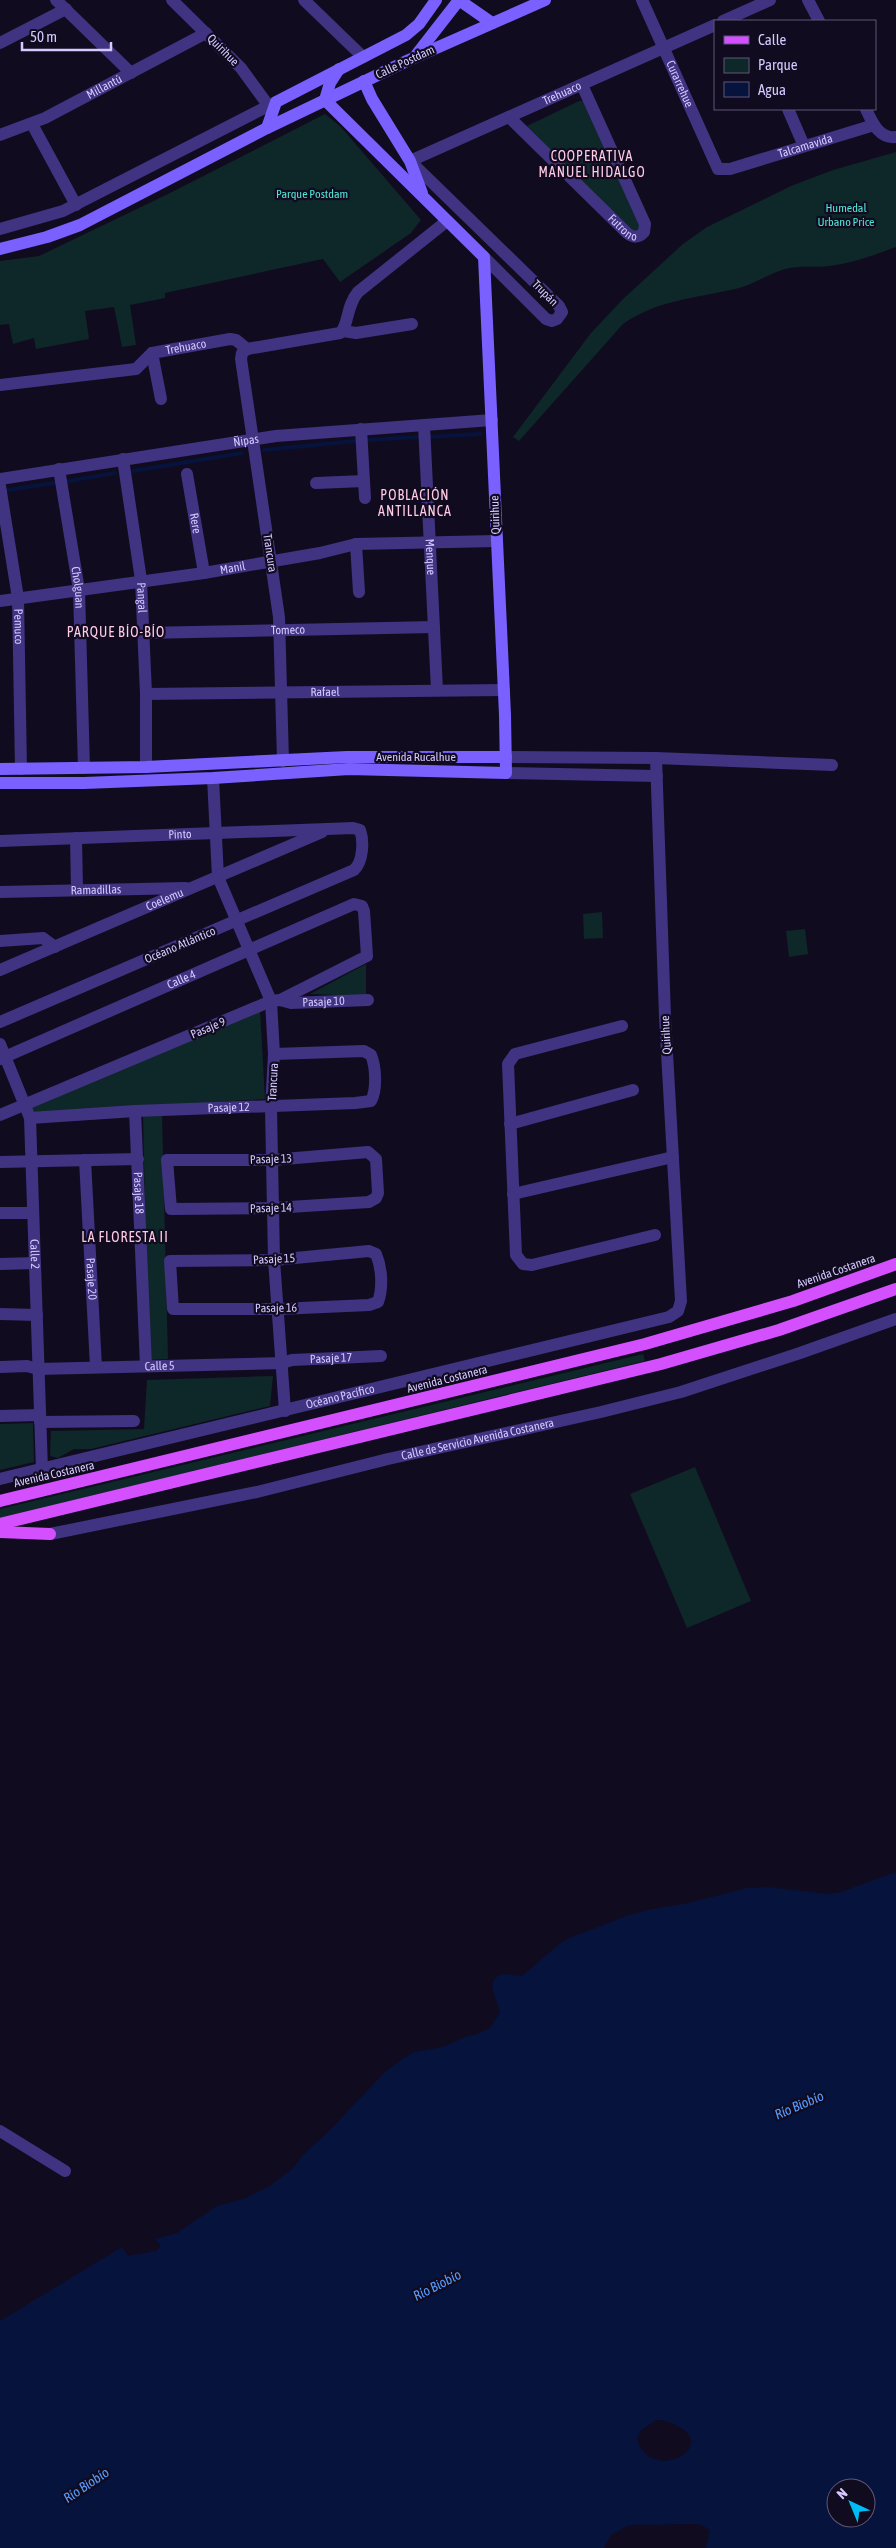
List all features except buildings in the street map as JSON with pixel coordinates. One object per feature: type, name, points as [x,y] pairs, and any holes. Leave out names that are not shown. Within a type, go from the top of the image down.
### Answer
[{"type":"main road","name":"Avenida Costanera","points":[[0,1501],[668,1338],[792,1301],[896,1264]]},
{"type":"main road","points":[[0,1524],[661,1364],[778,1330],[896,1289]]},
{"type":"main road","points":[[0,1532],[50,1534]]},
{"type":"street","name":"Quirihue","points":[[172,0],[249,77],[272,104]]},
{"type":"street","points":[[304,0],[363,57]]},
{"type":"street","name":"Calle Postdam","points":[[0,229],[42,219],[76,205],[363,57],[413,30],[436,0]]},
{"type":"street","points":[[409,60],[427,44],[459,0],[492,23]]},
{"type":"street","name":"Calle Postdam","points":[[0,249],[47,237],[80,225],[267,128],[364,81],[545,0]]},
{"type":"street","name":"Curarrehue","points":[[642,0],[718,169]]},
{"type":"street","points":[[729,20],[746,17],[770,0]]},
{"type":"street","points":[[808,0],[818,20]]},
{"type":"street","points":[[0,43],[61,4],[131,72]]},
{"type":"street","name":"Trehuaco","points":[[410,161],[714,25]]},
{"type":"street","name":"Millantú","points":[[0,135],[32,124],[206,33]]},
{"type":"street","points":[[325,100],[330,83],[339,69]]},
{"type":"street","name":"Trupán","points":[[364,81],[372,99],[410,161],[423,198]]},
{"type":"street","name":"Futrono","points":[[509,117],[627,233],[632,236],[639,236],[644,232],[645,224],[582,85]]},
{"type":"street","name":"Trupán","points":[[325,100],[549,321],[555,321],[560,316],[560,307],[410,161]]},
{"type":"street","points":[[267,128],[272,104]]},
{"type":"street","points":[[788,110],[804,146]]},
{"type":"street","points":[[866,110],[874,125],[884,135],[896,137]]},
{"type":"street","points":[[32,124],[76,205]]},
{"type":"street","name":"Talcamavida","points":[[718,169],[730,169],[874,125]]},
{"type":"street","points":[[343,331],[351,301],[358,292],[447,221]]},
{"type":"street","name":"Quirihue","points":[[484,257],[504,690],[506,773]]},
{"type":"street","points":[[247,349],[338,334],[343,331],[356,333],[412,324]]},
{"type":"street","name":"Trehuaco","points":[[0,386],[136,369],[152,353],[230,339],[236,340],[247,349]]},
{"type":"street","name":"Trancura","points":[[247,349],[242,353],[240,359],[280,630],[282,761]]},
{"type":"street","points":[[152,353],[161,400]]},
{"type":"street","name":"Ñipas","points":[[0,479],[302,432],[492,420]]},
{"type":"street","name":"Menque","points":[[424,424],[436,690]]},
{"type":"street","points":[[361,429],[365,498]]},
{"type":"street","name":"Pangal","points":[[123,459],[141,580],[146,694],[146,766]]},
{"type":"street","name":"Cholguan","points":[[59,469],[79,590],[84,768]]},
{"type":"street","name":"Rere","points":[[187,474],[204,573]]},
{"type":"street","points":[[316,483],[364,481]]},
{"type":"street","name":"Pemuco","points":[[0,486],[18,598],[21,769]]},
{"type":"street","name":"Manil","points":[[0,601],[141,580],[204,573],[356,544],[496,540]]},
{"type":"street","points":[[356,544],[359,592]]},
{"type":"street","name":"Tomeco","points":[[143,633],[434,627]]},
{"type":"street","name":"Rafael","points":[[146,694],[504,690]]},
{"type":"street","name":"Avenida Rucalhue","points":[[0,769],[214,764],[347,758],[506,757],[656,758],[832,765]]},
{"type":"street","name":"Quirihue","points":[[656,758],[665,1017],[681,1301],[678,1311]]},
{"type":"street","name":"Trancura","points":[[214,764],[218,877],[248,951],[276,1000],[271,1108],[274,1260],[285,1411]]},
{"type":"street","name":"Avenida Rucalhue","points":[[0,783],[84,783],[213,778],[349,769],[657,776]]},
{"type":"street","name":"Pinto","points":[[0,841],[329,829],[360,830],[358,866]]},
{"type":"street","name":"Coelemu","points":[[0,970],[329,829]]},
{"type":"street","points":[[76,838],[77,890]]},
{"type":"street","name":"Océano Atlántico","points":[[0,1022],[236,921],[358,866]]},
{"type":"street","name":"Ramadillas","points":[[0,892],[193,888]]},
{"type":"street","name":"Calle 4","points":[[2,1053],[248,951],[354,904],[362,906]]},
{"type":"street","name":"Pasaje 9","points":[[0,1115],[276,1000],[367,956],[362,906]]},
{"type":"street","points":[[0,941],[44,938],[55,947]]},
{"type":"street","name":"Pasaje 10","points":[[276,1000],[291,1003],[368,1000]]},
{"type":"street","points":[[622,1026],[515,1054],[510,1058],[508,1064],[516,1254],[523,1264],[532,1265],[655,1235]]},
{"type":"street","name":"Pasaje 12","points":[[30,1118],[135,1111],[271,1108],[371,1101],[374,1096],[374,1062],[371,1055],[364,1051],[274,1054]]},
{"type":"street","name":"Calle 2","points":[[2,1053],[30,1118],[42,1470]]},
{"type":"street","points":[[510,1124],[634,1090]]},
{"type":"street","name":"Pasaje 18","points":[[135,1111],[146,1366]]},
{"type":"street","name":"Pasaje 13","points":[[167,1160],[272,1160],[368,1152],[373,1156]]},
{"type":"street","name":"Pasaje 14","points":[[167,1160],[170,1209],[273,1208],[369,1202],[376,1198],[378,1193],[376,1160],[373,1156]]},
{"type":"street","points":[[513,1194],[673,1157]]},
{"type":"street","points":[[0,1162],[138,1159]]},
{"type":"street","name":"Pasaje 20","points":[[84,1160],[96,1367]]},
{"type":"street","points":[[0,1213],[33,1213]]},
{"type":"street","name":"Pasaje 15","points":[[173,1309],[170,1261],[274,1260],[369,1251],[376,1254],[382,1292],[378,1302]]},
{"type":"street","points":[[0,1264],[35,1263]]},
{"type":"street","name":"Pasaje 16","points":[[173,1309],[279,1309],[369,1305],[378,1302]]},
{"type":"street","name":"Océano Pacífico","points":[[0,1479],[669,1317],[678,1311]]},
{"type":"street","points":[[0,1314],[37,1315]]},
{"type":"street","name":"Calle de Servicio Avenida Costanera","points":[[50,1534],[257,1492],[681,1392],[896,1319]]},
{"type":"street","name":"Pasaje 17","points":[[282,1363],[292,1360],[381,1356]]},
{"type":"street","name":"Calle 5","points":[[38,1369],[282,1363]]},
{"type":"street","points":[[0,1367],[26,1366],[38,1369]]},
{"type":"street","points":[[0,1416],[40,1419],[134,1421]]},
{"type":"street","points":[[0,2131],[65,2171]]},
{"type":"green space","points":[[579,101],[583,101],[640,226],[637,231],[633,231],[525,127]]},
{"type":"green space","name":"Parque Postdam","points":[[325,114],[341,127],[421,220],[411,233],[340,282],[323,259],[165,293],[165,298],[130,305],[136,345],[122,347],[114,307],[85,311],[89,339],[36,349],[34,338],[13,344],[9,324],[0,325],[0,261],[39,256],[166,195]]},
{"type":"green space","name":"Humedal Urbano Price","points":[[896,152],[896,247],[839,265],[785,269],[742,287],[677,301],[636,316],[623,324],[519,441],[513,437],[591,333],[623,299],[683,244],[707,227],[791,186],[833,170]]},
{"type":"green space","points":[[602,912],[603,938],[584,939],[583,914]]},
{"type":"green space","points":[[805,929],[808,954],[789,957],[786,931]]},
{"type":"green space","points":[[366,964],[366,996],[310,994]]},
{"type":"green space","points":[[260,1010],[265,1099],[34,1115],[27,1109]]},
{"type":"green space","points":[[143,1114],[162,1114],[168,1359],[148,1360]]},
{"type":"green space","points":[[643,1354],[645,1361],[0,1518],[0,1509]]},
{"type":"green space","points":[[273,1376],[270,1406],[91,1449],[74,1449],[58,1458],[50,1456],[51,1431],[144,1429],[147,1380]]},
{"type":"green space","points":[[33,1423],[34,1462],[0,1470],[0,1424]]},
{"type":"green space","points":[[695,1467],[751,1601],[687,1628],[630,1494]]},
{"type":"water","name":"Río Biobío","points":[[896,1872],[896,2548],[706,2548],[710,2530],[699,2524],[629,2525],[611,2535],[604,2548],[0,2548],[0,2321],[122,2247],[128,2256],[156,2251],[161,2246],[155,2239],[177,2233],[217,2206],[246,2198],[270,2186],[292,2169],[303,2155],[328,2132],[385,2072],[401,2060],[414,2052],[443,2047],[490,2028],[500,2012],[492,1985],[497,1976],[503,1974],[522,1976],[562,1942],[629,1915],[684,1904],[747,1888],[768,1887],[828,1894],[841,1892]],"holes":[[[656,2420],[666,2421],[681,2428],[690,2436],[691,2444],[686,2452],[677,2458],[666,2461],[655,2459],[644,2452],[637,2439],[641,2430]]]},
{"type":"waterway","points":[[430,437],[480,434]]},
{"type":"waterway","points":[[368,440],[419,437]]},
{"type":"waterway","points":[[264,450],[356,441]]},
{"type":"waterway","points":[[133,471],[242,453]]},
{"type":"waterway","points":[[68,481],[115,473]]},
{"type":"waterway","points":[[7,490],[55,483]]},
{"type":"district","name":"COOPERATIVA MANUEL HIDALGO","points":[[592,164]]},
{"type":"district","name":"POBLACIÓN ANTILLANCA","points":[[415,504]]},
{"type":"district","name":"PARQUE BÍO-BÍO","points":[[116,632]]},
{"type":"district","name":"LA FLORESTA II","points":[[125,1237]]}]
